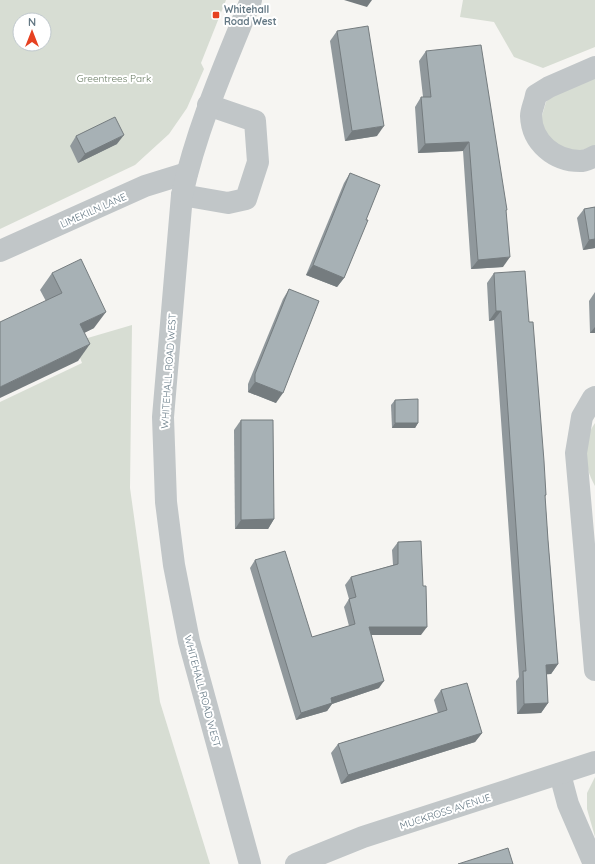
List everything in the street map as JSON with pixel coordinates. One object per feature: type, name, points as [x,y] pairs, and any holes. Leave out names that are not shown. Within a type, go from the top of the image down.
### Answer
[{"type":"street","name":"WHITEHALL ROAD WEST","points":[[250,864],[189,641],[174,565],[166,502],[163,417],[182,195],[187,173],[208,105],[251,0]]},
{"type":"street","points":[[595,67],[549,87],[536,95],[531,115],[535,134],[547,151],[566,159],[582,161],[595,156]]},
{"type":"street","points":[[182,195],[228,203],[246,199],[258,162],[255,121],[208,105]]},
{"type":"street","name":"LIMEKILN LANE","points":[[0,251],[145,186],[187,173]]},
{"type":"street","points":[[595,397],[582,417],[576,453],[589,519],[595,670]]},
{"type":"street","name":"MUCKROSS AVENUE","points":[[296,864],[363,837],[595,762]]},
{"type":"street","points":[[560,774],[568,804],[594,864]]},
{"type":"green space","name":"Greentrees Park","points":[[0,0],[226,0],[201,63],[204,69],[187,108],[169,134],[135,165],[0,229]]},
{"type":"green space","points":[[463,0],[595,0],[595,47],[543,68],[514,57],[494,22],[460,17]]},
{"type":"green space","points":[[595,76],[595,146],[582,150],[569,150],[559,146],[547,137],[541,119],[546,102],[556,91]]},
{"type":"green space","points":[[132,325],[130,488],[160,702],[210,864],[0,864],[0,402],[82,363],[74,342]]},
{"type":"green space","points":[[595,423],[595,486],[586,463],[586,446]]},
{"type":"green space","points":[[595,777],[595,837],[587,809],[587,793]]},
{"type":"building","points":[[368,26],[384,126],[352,131],[337,31]]},
{"type":"building","points":[[481,45],[507,210],[510,257],[478,260],[469,142],[425,144],[421,97],[431,97],[426,51]]},
{"type":"building","points":[[115,117],[124,135],[85,154],[76,136]]},
{"type":"building","points":[[350,173],[380,185],[366,220],[368,220],[344,278],[313,265]]},
{"type":"building","points":[[595,207],[595,239],[589,240],[584,209]]},
{"type":"building","points":[[81,259],[106,312],[80,324],[90,344],[0,387],[0,322],[62,293],[52,273]]},
{"type":"building","points":[[525,271],[529,322],[533,322],[558,664],[546,665],[548,703],[524,704],[523,671],[526,671],[501,311],[496,311],[494,273]]},
{"type":"building","points":[[289,289],[319,301],[283,393],[255,382],[255,374]]},
{"type":"building","points":[[418,399],[418,423],[395,423],[395,400]]},
{"type":"building","points":[[241,420],[273,420],[274,519],[241,520]]},
{"type":"building","points":[[421,541],[423,586],[426,586],[427,627],[369,627],[384,681],[331,698],[332,703],[301,713],[255,560],[285,551],[312,637],[355,624],[349,599],[356,597],[351,577],[398,564],[398,542]]},
{"type":"building","points":[[467,683],[482,733],[348,775],[338,744],[447,710],[441,690]]},
{"type":"building","points":[[508,848],[513,864],[458,864]]},
{"type":"place","name":"Whitehall Road West","points":[[216,15]]}]
